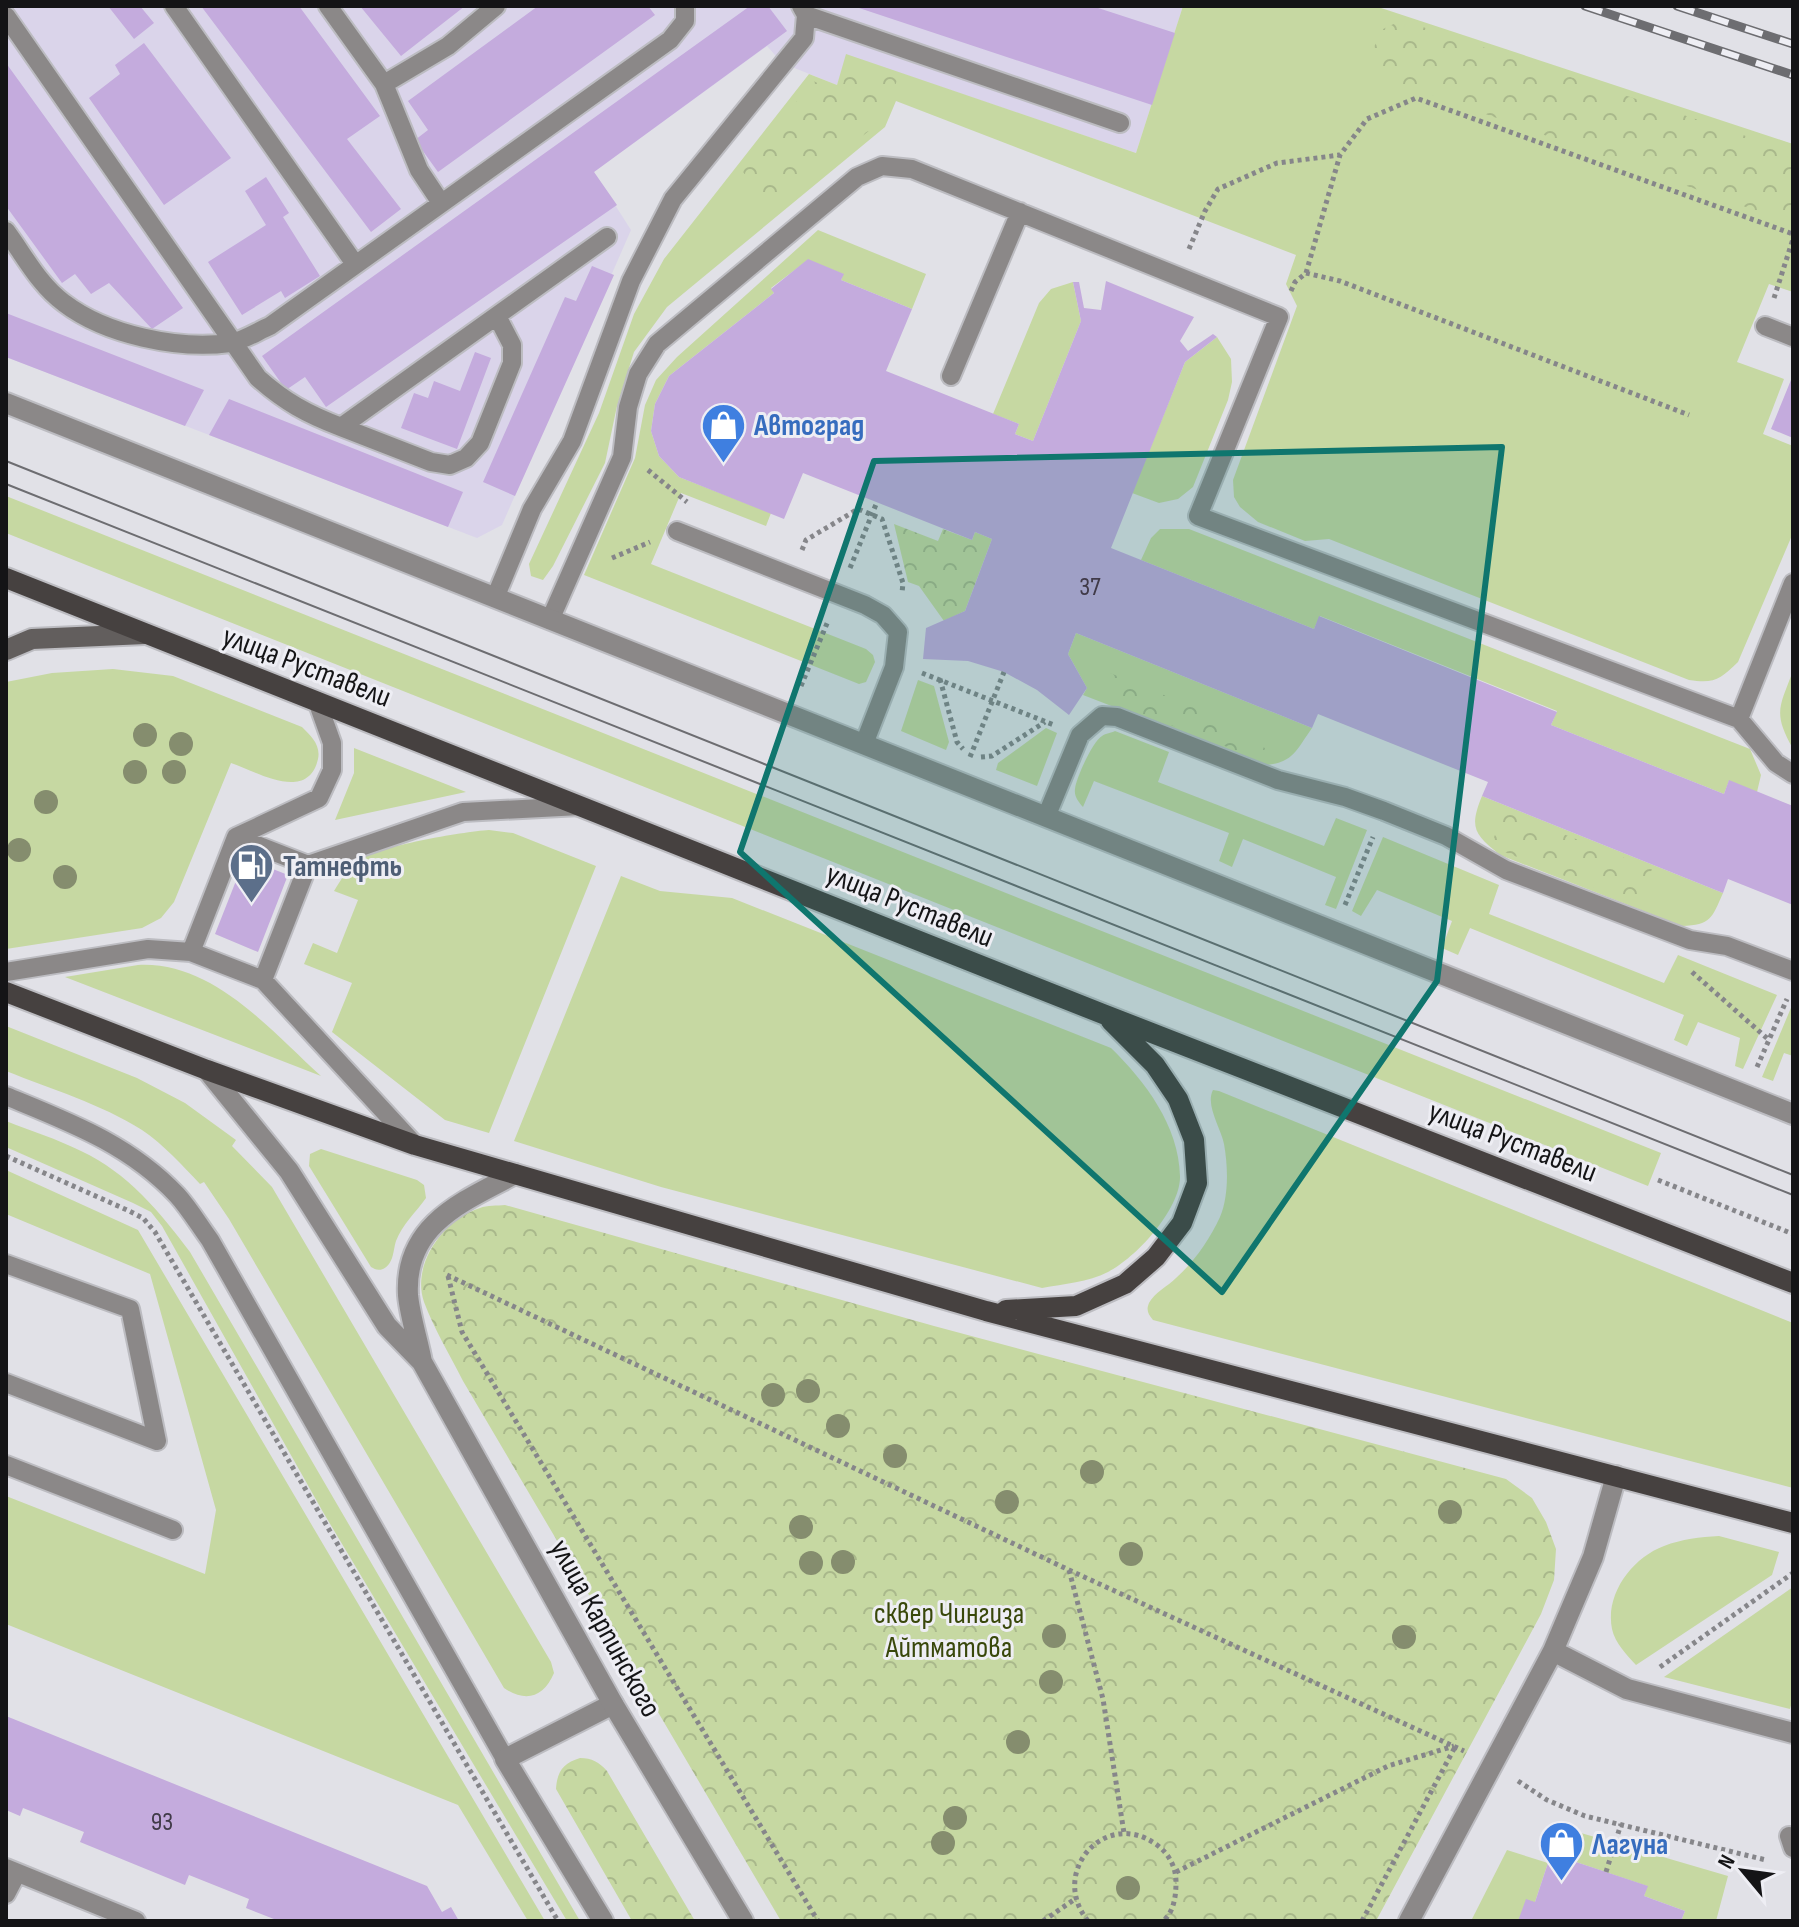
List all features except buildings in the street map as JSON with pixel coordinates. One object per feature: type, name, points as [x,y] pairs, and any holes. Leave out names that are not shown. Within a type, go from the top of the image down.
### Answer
[{"type":"main road","name":"улица Руставели","points":[[6,578],[1103,1014],[1793,1283]]},
{"type":"main road","points":[[6,650],[32,639],[145,634]]},
{"type":"main road","points":[[6,992],[207,1070],[415,1145],[986,1311],[1793,1523]]},
{"type":"main road","points":[[986,1311],[1076,1306],[1125,1284],[1156,1257],[1182,1223],[1197,1183],[1194,1140],[1178,1099],[1155,1065],[1103,1014]]},
{"type":"street","points":[[6,403],[1793,1114]]},
{"type":"street","name":"улица Карпинского","points":[[207,1070],[289,1171],[387,1326],[422,1362],[613,1704],[743,1921]]},
{"type":"street","name":"улица Карпинского","points":[[422,1362],[408,1296],[410,1265],[422,1238],[440,1217],[515,1174]]},
{"type":"street","points":[[1409,1921],[1553,1651],[1593,1557],[1616,1476]]},
{"type":"street","points":[[1553,1651],[1627,1689],[1793,1733]]},
{"type":"street","points":[[603,1921],[505,1759],[613,1704]]},
{"type":"lane","points":[[174,6],[355,264]]},
{"type":"lane","points":[[328,6],[384,84],[419,170],[441,203]]},
{"type":"lane","points":[[7,236],[43,284],[65,304],[94,320],[141,338],[187,345],[233,342],[270,326],[670,40],[685,21],[685,6]]},
{"type":"lane","points":[[384,84],[448,46],[494,7]]},
{"type":"lane","points":[[495,598],[532,509],[572,441],[631,281],[666,212],[673,199],[804,38],[803,10],[1120,123]]},
{"type":"lane","points":[[6,16],[258,378],[284,401],[309,415],[431,462],[450,465],[466,458],[480,443],[512,363],[512,345],[497,316]]},
{"type":"lane","points":[[550,620],[622,457],[628,407],[638,374],[657,344],[857,177],[882,166],[912,169],[1279,317],[1198,516],[1739,719],[1776,763],[1793,774]]},
{"type":"lane","points":[[951,376],[1020,212]]},
{"type":"lane","points":[[341,427],[607,237]]},
{"type":"lane","points":[[1765,326],[1793,337]]},
{"type":"lane","points":[[677,531],[883,615],[898,632],[894,667],[864,744]]},
{"type":"lane","points":[[1739,719],[1793,583]]},
{"type":"lane","points":[[191,952],[236,837],[319,798],[332,770],[332,743],[317,701]]},
{"type":"lane","points":[[1046,817],[1080,735],[1102,716],[1117,717],[1278,780],[1345,797],[1384,811],[1446,836],[1506,870],[1673,934],[1727,946],[1793,971]]},
{"type":"lane","points":[[236,837],[308,865],[463,812],[580,806]]},
{"type":"lane","points":[[263,980],[308,865]]},
{"type":"lane","points":[[6,972],[148,949],[191,952],[263,980],[415,1145]]},
{"type":"lane","points":[[6,1096],[90,1131],[126,1151],[179,1197],[210,1240],[505,1759]]},
{"type":"lane","points":[[6,1264],[130,1309],[157,1441],[6,1383]]},
{"type":"lane","points":[[6,1465],[173,1530]]},
{"type":"lane","points":[[6,1894],[12,1871],[136,1921]]},
{"type":"path","points":[[1279,317],[1295,282],[1306,273],[1340,155],[1367,119],[1416,98],[1793,236],[1765,326]]},
{"type":"path","points":[[1178,276],[1205,211],[1218,189],[1277,163],[1340,155]]},
{"type":"path","points":[[1306,273],[1340,281],[1689,415]]},
{"type":"path","points":[[569,576],[677,531],[689,504],[645,468],[622,457]]},
{"type":"path","points":[[789,715],[877,502]]},
{"type":"path","points":[[791,576],[806,540],[858,509],[882,519],[903,583],[898,632]]},
{"type":"path","points":[[894,667],[939,678],[1080,735]]},
{"type":"path","points":[[970,757],[1004,672]]},
{"type":"path","points":[[939,678],[957,742],[970,757]]},
{"type":"path","points":[[970,757],[992,756],[1046,722]]},
{"type":"path","points":[[1334,931],[1384,811]]},
{"type":"path","points":[[1673,934],[1680,962],[1769,1040]]},
{"type":"path","points":[[1756,1071],[1787,998]]},
{"type":"path","points":[[6,1156],[143,1218],[155,1232],[558,1921]]},
{"type":"path","points":[[1658,1180],[1793,1234]]},
{"type":"path","points":[[818,1921],[462,1332],[447,1275],[1069,1570],[1455,1746]]},
{"type":"path","points":[[1069,1570],[1103,1699],[1124,1833]]},
{"type":"path","points":[[1652,1672],[1793,1573]]},
{"type":"path","points":[[1176,1872],[1388,1766],[1455,1746]]},
{"type":"path","points":[[1362,1921],[1455,1746]]},
{"type":"path","points":[[1585,1816],[1779,1863]]},
{"type":"path","points":[[1606,1872],[1621,1824]]},
{"type":"path","points":[[1088,1921],[1075,1898],[1074,1875],[1084,1854],[1101,1839],[1124,1833],[1147,1838],[1166,1852],[1176,1872],[1176,1895],[1168,1917],[1163,1921]]},
{"type":"path","points":[[1043,1921],[1075,1898]]},
{"type":"highlighted area","points":[[1502,447],[1437,981],[1222,1292],[740,852],[874,461]]},
{"type":"shaded area","points":[[6,6],[1183,6],[1136,153],[847,55],[837,85],[782,63],[767,46],[594,172],[631,230],[502,525],[477,538],[6,357]]},
{"type":"green space","points":[[1183,6],[1375,6],[1793,144],[1793,292],[1769,284],[1737,362],[1784,379],[1763,434],[1793,446],[1793,533],[1738,662],[1726,673],[1711,681],[1689,680],[1329,539],[1305,541],[1258,522],[1240,507],[1234,497],[1233,480],[1297,306],[1286,284],[1296,255],[896,101],[885,127],[667,307],[634,352],[617,406],[605,463],[553,566],[543,580],[531,576],[529,564],[599,413],[634,314],[664,259],[809,74],[837,85],[846,54],[1136,153]]},
{"type":"green space","points":[[1402,20],[1793,152],[1793,224],[1382,77],[1371,53],[1383,29]]},
{"type":"green space","points":[[849,62],[898,78],[881,121],[774,208],[742,171],[813,81],[841,92]]},
{"type":"green space","points":[[818,230],[926,274],[912,309],[841,280],[843,274],[808,260],[771,288],[774,293],[669,376],[655,404],[651,431],[659,456],[679,477],[771,513],[766,526],[681,493],[651,564],[866,649],[875,662],[866,682],[859,684],[584,575],[635,458],[645,405],[656,380],[677,357]]},
{"type":"green space","points":[[1073,282],[1081,321],[1033,441],[1015,434],[1019,424],[993,414],[1039,303],[1051,289]]},
{"type":"green space","points":[[1217,337],[1231,359],[1232,382],[1228,400],[1193,487],[1178,499],[1159,503],[1132,493],[1185,362]]},
{"type":"green space","points":[[6,496],[1661,1153],[1648,1186],[6,533]]},
{"type":"green space","points":[[894,524],[938,541],[943,529],[972,540],[975,532],[992,539],[965,611],[944,621],[919,586],[908,582]]},
{"type":"green space","points":[[1160,529],[1189,529],[1750,749],[1761,775],[1757,792],[1729,781],[1724,794],[1551,725],[1557,711],[1320,616],[1314,629],[1141,560],[1151,538]]},
{"type":"green space","points":[[1076,633],[1312,728],[1288,758],[1264,765],[1083,695],[1087,688],[1068,654]]},
{"type":"green space","points":[[113,669],[173,676],[302,727],[317,745],[318,759],[312,772],[304,779],[293,782],[280,781],[231,763],[174,902],[161,918],[142,928],[6,949],[6,682],[52,673]]},
{"type":"green space","points":[[1793,671],[1793,749],[1783,727],[1780,710]]},
{"type":"green space","points":[[1110,673],[1220,718],[1228,733],[1265,748],[1261,760],[1101,698]]},
{"type":"green space","points":[[918,680],[934,686],[949,742],[946,750],[901,731]]},
{"type":"green space","points":[[1046,728],[1057,733],[1037,786],[996,770],[998,763]]},
{"type":"green space","points":[[1115,731],[1169,752],[1158,782],[1324,846],[1336,818],[1367,830],[1336,909],[1325,905],[1336,877],[1243,839],[1232,867],[1219,861],[1229,833],[1094,781],[1083,807],[1075,792],[1082,769],[1098,739]]},
{"type":"green space","points":[[354,748],[466,792],[335,820],[354,773]]},
{"type":"green space","points":[[1482,796],[1723,893],[1716,909],[1705,922],[1682,926],[1500,855],[1476,830],[1476,816]]},
{"type":"green space","points":[[1505,811],[1652,869],[1638,905],[1502,851],[1492,842]]},
{"type":"green space","points":[[489,830],[513,833],[596,866],[489,1133],[445,1120],[332,1032],[352,983],[304,964],[313,943],[337,953],[358,900],[334,891],[358,860],[401,845]]},
{"type":"green space","points":[[1383,837],[1499,885],[1489,914],[1664,983],[1678,955],[1777,995],[1743,1069],[1735,1066],[1740,1038],[1698,1022],[1687,1046],[1674,1040],[1684,1015],[1470,928],[1458,955],[1442,948],[1452,921],[1377,890],[1361,916],[1352,911]]},
{"type":"green space","points":[[621,876],[660,891],[732,898],[1111,1048],[1148,1090],[1174,1140],[1180,1176],[1173,1203],[1165,1217],[1131,1256],[1108,1272],[1042,1288],[661,1187],[514,1141]]},
{"type":"green space","points":[[138,965],[165,967],[191,974],[215,986],[260,1020],[321,1076],[65,977]]},
{"type":"green space","points":[[1793,1003],[1793,1056],[1784,1053],[1773,1081],[1762,1077]]},
{"type":"green space","points":[[6,1026],[137,1078],[185,1103],[236,1140],[232,1146],[272,1187],[551,1662],[554,1673],[545,1688],[527,1696],[504,1688],[229,1219],[204,1182],[200,1184],[158,1142],[126,1121],[6,1071]]},
{"type":"green space","points":[[1213,1090],[1793,1323],[1793,1488],[1153,1320],[1148,1310],[1151,1299],[1183,1272],[1195,1257],[1223,1209],[1226,1162],[1224,1144],[1212,1109]]},
{"type":"green space","points":[[6,1121],[72,1147],[114,1170],[155,1208],[190,1252],[580,1921],[567,1921],[323,1512],[162,1226],[151,1212],[6,1147]]},
{"type":"green space","points":[[321,1149],[417,1180],[424,1185],[426,1198],[402,1230],[387,1267],[378,1270],[371,1267],[309,1166],[310,1154]]},
{"type":"green space","points":[[6,1170],[138,1230],[545,1921],[528,1921],[458,1805],[6,1624],[6,1496],[205,1574],[216,1510],[150,1274],[6,1214]]},
{"type":"green space","name":"сквер Чингиза Айтматова","points":[[505,1205],[934,1326],[1506,1479],[1532,1498],[1546,1522],[1556,1549],[1554,1580],[1541,1614],[1376,1921],[781,1921],[463,1381],[424,1302],[422,1273],[427,1258],[443,1233],[467,1214],[483,1207]]},
{"type":"green space","points":[[1719,1536],[1779,1552],[1772,1575],[1636,1665],[1619,1644],[1612,1629],[1613,1603],[1623,1579],[1641,1559],[1664,1546]]},
{"type":"green space","points":[[1793,1587],[1793,1698],[1790,1709],[1664,1677]]},
{"type":"green space","points":[[580,1758],[595,1761],[607,1771],[695,1921],[632,1921],[556,1789],[562,1769]]},
{"type":"green space","points":[[1581,1833],[1728,1876],[1716,1921],[1681,1921],[1685,1911],[1644,1896],[1647,1886],[1570,1860]]},
{"type":"green space","points":[[1507,1850],[1548,1863],[1535,1902],[1518,1921],[1471,1921]]},
{"type":"tram line","points":[[6,461],[1793,1175]]},
{"type":"tram line","points":[[6,484],[1793,1195]]},
{"type":"railway","points":[[1585,6],[1793,75]]},
{"type":"railway","points":[[1677,6],[1793,44]]},
{"type":"place","name":"Автоград","points":[[723,464]]},
{"type":"place","name":"Татнефть","points":[[252,905]]},
{"type":"place","name":"Лагуна","points":[[1561,1883]]}]
